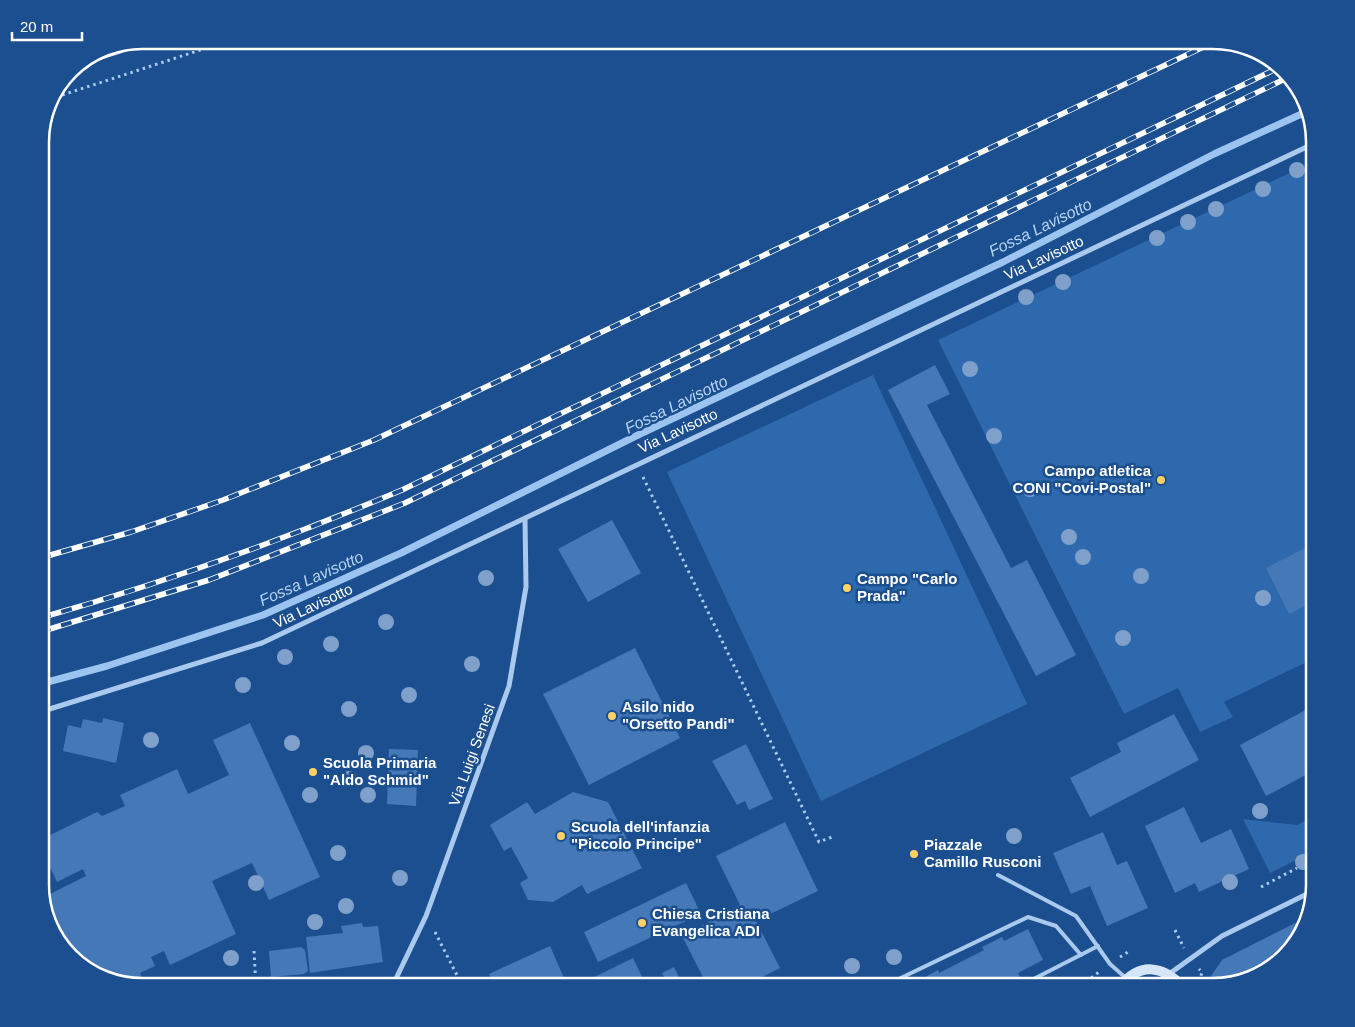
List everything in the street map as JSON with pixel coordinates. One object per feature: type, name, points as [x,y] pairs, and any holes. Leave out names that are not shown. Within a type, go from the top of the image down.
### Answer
[{"type":"street","name":"Via Lavisotto","points":[[49,709],[262,643],[1306,147]]},
{"type":"street","name":"Via Luigi Senesi","points":[[396,978],[426,916],[509,686],[526,587],[525,519]]},
{"type":"street","points":[[1169,974],[1222,936],[1305,895]]},
{"type":"street","points":[[1131,978],[1144,970],[1156,969],[1169,974],[1173,978]]},
{"type":"lane","points":[[998,875],[1076,916],[1120,978]]},
{"type":"lane","points":[[901,978],[1028,918],[1056,926],[1081,955]]},
{"type":"lane","points":[[1036,978],[1098,946]]},
{"type":"path","points":[[61,95],[203,49]]},
{"type":"path","points":[[637,464],[819,842],[832,837]]},
{"type":"path","points":[[1261,887],[1297,868]]},
{"type":"path","points":[[426,916],[458,978]]},
{"type":"path","points":[[254,951],[256,978]]},
{"type":"shaded area","name":"Campo atletica CONI \"Covi-Postal\"","points":[[1306,165],[1306,662],[1224,702],[1233,717],[1200,732],[1178,688],[1124,714],[938,340]]},
{"type":"shaded area","name":"Campo \"Carlo Prada\"","points":[[873,375],[1027,704],[821,801],[667,472]]},
{"type":"shaded area","points":[[1243,819],[1297,825],[1306,820],[1306,855],[1270,873]]},
{"type":"building","points":[[935,365],[950,394],[927,405],[1011,568],[1027,560],[1076,655],[1036,676],[888,390]]},
{"type":"building","points":[[612,520],[641,573],[588,602],[558,549]]},
{"type":"building","points":[[1306,548],[1306,606],[1289,614],[1266,568]]},
{"type":"building","name":"Asilo nido \"Orsetto Pandi\"","points":[[635,648],[680,738],[589,785],[543,694]]},
{"type":"building","points":[[1306,710],[1306,775],[1266,796],[1240,745]]},
{"type":"building","points":[[1174,714],[1199,760],[1090,817],[1070,778],[1121,752],[1117,743]]},
{"type":"building","points":[[103,718],[124,723],[116,763],[63,751],[68,725],[81,728],[83,719],[102,723]]},
{"type":"building","points":[[250,723],[320,877],[269,900],[252,863],[212,881],[236,934],[170,965],[164,951],[151,957],[155,966],[140,973],[142,978],[118,975],[95,966],[68,942],[56,921],[50,894],[86,876],[83,869],[57,882],[49,865],[49,836],[97,812],[102,816],[125,806],[120,795],[177,769],[188,794],[229,775],[213,740]]},
{"type":"building","points":[[746,744],[773,799],[749,810],[745,801],[737,805],[712,761]]},
{"type":"building","points":[[389,749],[418,750],[416,806],[387,804]]},
{"type":"building","name":"Scuola dell'infanzia \"Piccolo Principe\"","points":[[573,792],[608,802],[642,868],[587,894],[582,885],[553,902],[528,900],[520,883],[528,878],[511,847],[504,851],[490,825],[527,802],[535,814]]},
{"type":"building","points":[[1184,807],[1201,843],[1231,829],[1249,869],[1199,892],[1195,883],[1175,893],[1145,826]]},
{"type":"building","points":[[785,822],[818,891],[756,921],[780,968],[761,978],[703,978],[682,936],[740,905],[716,856]]},
{"type":"building","points":[[1103,832],[1117,865],[1127,861],[1148,908],[1107,926],[1090,886],[1071,894],[1053,853]]},
{"type":"building","name":"Chiesa Cristiana Evangelica ADI","points":[[686,883],[701,914],[598,962],[584,932]]},
{"type":"building","points":[[1299,921],[1294,932],[1279,951],[1265,963],[1254,969],[1231,976],[1210,978],[1222,960]]},
{"type":"building","points":[[362,923],[363,927],[378,926],[383,962],[310,973],[306,937],[343,933],[341,926]]},
{"type":"building","points":[[1028,929],[1043,960],[1018,973],[1020,977],[1018,978],[923,978],[938,970],[939,973],[984,950],[982,947],[1002,937],[1004,941]]},
{"type":"building","points":[[550,946],[564,978],[491,978],[489,974]]},
{"type":"building","points":[[301,947],[305,950],[308,971],[304,974],[271,977],[269,951]]},
{"type":"building","points":[[633,958],[643,978],[592,978]]},
{"type":"building","points":[[674,967],[680,978],[664,978],[662,973]]},
{"type":"waterway","name":"Fossa Lavisotto","points":[[49,682],[107,666],[263,615],[401,553],[638,435],[1003,262],[1214,154],[1301,114]]},
{"type":"railway","points":[[49,555],[131,532],[223,500],[374,440],[1199,49]]},
{"type":"railway","points":[[49,615],[223,560],[402,490],[1273,70]]},
{"type":"railway","points":[[49,629],[209,580],[405,503],[1283,80]]},
{"type":"place","name":"Campo atletica CONI \"Covi-Postal\"","points":[[1161,480]]},
{"type":"place","name":"Campo \"Carlo Prada\"","points":[[847,588]]},
{"type":"place","name":"Asilo nido \"Orsetto Pandi\"","points":[[612,716]]},
{"type":"place","name":"Scuola Primaria \"Aldo Schmid\"","points":[[313,772]]},
{"type":"place","name":"Scuola dell'infanzia \"Piccolo Principe\"","points":[[561,836]]},
{"type":"place","name":"Piazzale Camillo Rusconi","points":[[914,854]]},
{"type":"place","name":"Chiesa Cristiana Evangelica ADI","points":[[642,923]]}]
